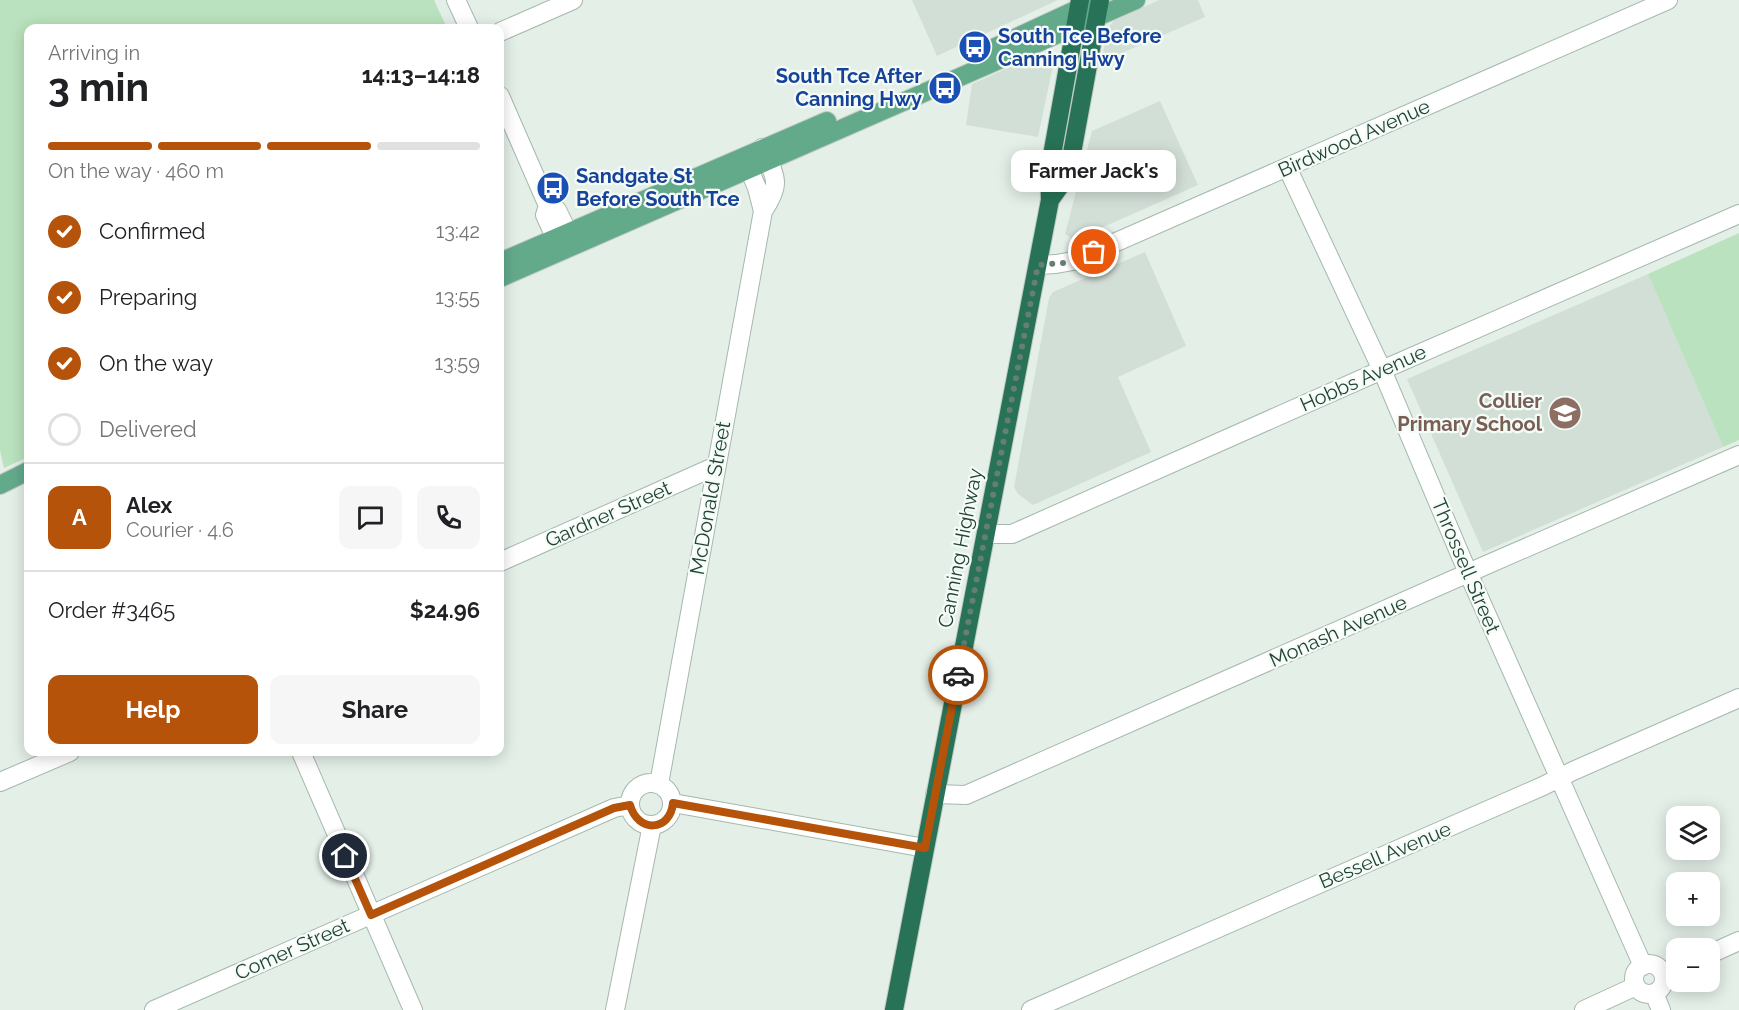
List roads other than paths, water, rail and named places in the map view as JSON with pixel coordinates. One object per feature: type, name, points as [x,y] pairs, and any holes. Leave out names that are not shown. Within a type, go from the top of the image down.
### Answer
[{"type":"highway","name":"Canning Highway","points":[[1050,200],[1068,175],[1098,6]]},
{"type":"highway","name":"Canning Highway","points":[[894,1010],[1050,200],[1048,172],[1078,12]]},
{"type":"main road","points":[[504,276],[565,242],[1078,12],[1098,6],[1136,0]]},
{"type":"main road","points":[[504,261],[565,242]]},
{"type":"main road","points":[[0,485],[24,473]]},
{"type":"main road","points":[[0,497],[24,487]]},
{"type":"street","points":[[456,0],[467,24]]},
{"type":"street","points":[[504,30],[573,0]]},
{"type":"street","name":"Birdwood Avenue","points":[[1038,265],[1072,261],[1668,0]]},
{"type":"street","points":[[504,105],[548,206],[545,215],[565,242]]},
{"type":"street","name":"McDonald Street","points":[[659,784],[763,212],[775,192],[776,184],[765,154]]},
{"type":"street","name":"McDonald Street","points":[[747,162],[763,212]]},
{"type":"street","name":"Throssell Street","points":[[1287,167],[1382,369],[1469,573],[1643,966]]},
{"type":"street","name":"Hobbs Avenue","points":[[986,534],[1012,534],[1382,369],[1739,214]]},
{"type":"street","name":"Monash Avenue","points":[[934,795],[966,795],[1739,455]]},
{"type":"street","name":"Gardner Street","points":[[504,560],[716,466]]},
{"type":"street","name":"Bessell Avenue","points":[[1031,1010],[1739,698]]},
{"type":"street","points":[[0,782],[61,756]]},
{"type":"street","points":[[303,756],[413,1010]]},
{"type":"street","points":[[646,783],[659,784],[670,794],[673,803],[669,817],[663,822],[652,825],[638,821],[633,815],[630,805],[631,798],[640,786],[646,783]]},
{"type":"street","points":[[673,803],[925,848]]},
{"type":"street","name":"Comer Street","points":[[154,1010],[614,808],[630,805]]},
{"type":"street","points":[[615,1010],[652,825]]},
{"type":"street","points":[[1720,950],[1739,941]]},
{"type":"street","points":[[1666,970],[1655,966],[1643,966],[1636,972],[1636,986],[1658,1002],[1666,979]]},
{"type":"street","points":[[1584,1010],[1636,986]]},
{"type":"place","name":"South Tce Before Canning Hwy","points":[[975,47]]},
{"type":"place","name":"South Tce After Canning Hwy","points":[[945,88]]},
{"type":"place","name":"Sandgate St Before South Tce","points":[[553,188]]},
{"type":"place","name":"Farmer Jack's","points":[[1094,252]]},
{"type":"place","name":"Collier Primary School","points":[[1565,413]]}]
